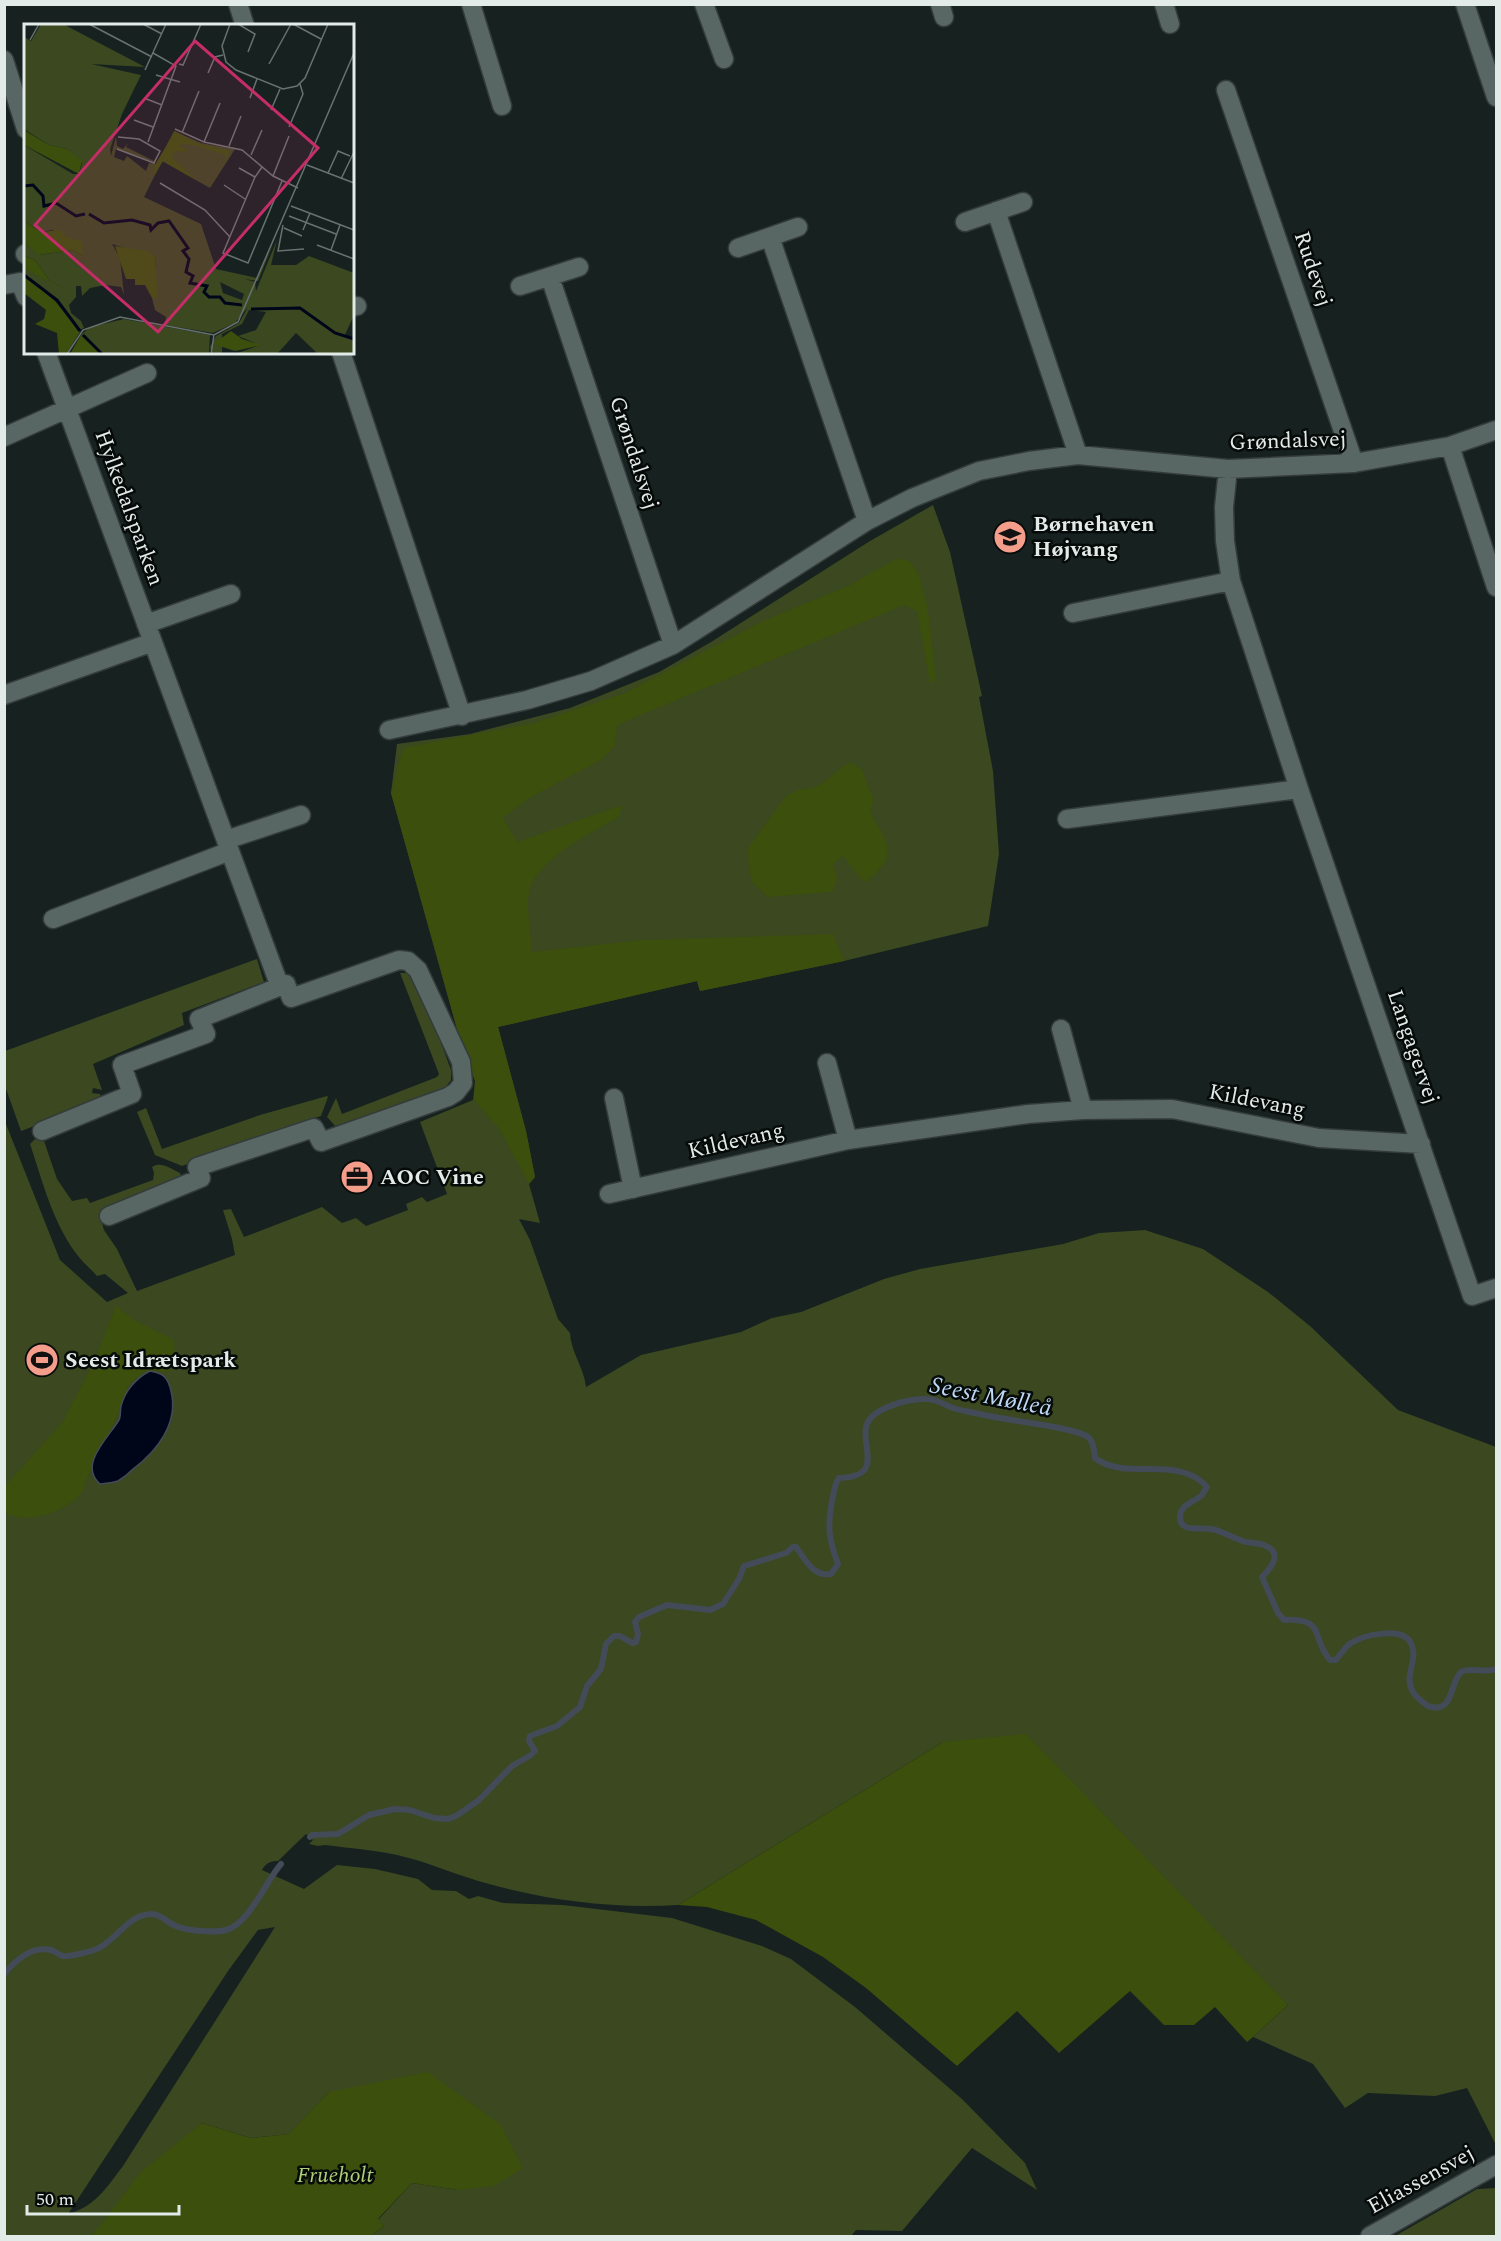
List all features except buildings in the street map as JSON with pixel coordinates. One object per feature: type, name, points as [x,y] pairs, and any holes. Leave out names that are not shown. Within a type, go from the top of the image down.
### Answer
[{"type":"street","points":[[238,4],[244,24]]},
{"type":"street","points":[[471,4],[502,106]]},
{"type":"street","points":[[705,4],[724,59]]},
{"type":"street","points":[[1164,4],[1170,24]]},
{"type":"street","points":[[1465,4],[1497,97]]},
{"type":"street","points":[[4,60],[24,123]]},
{"type":"street","name":"Rudevej","points":[[1226,90],[1354,463]]},
{"type":"street","points":[[965,222],[1023,202]]},
{"type":"street","points":[[996,211],[1078,455]]},
{"type":"street","points":[[738,248],[798,227]]},
{"type":"street","points":[[770,237],[867,521]]},
{"type":"street","points":[[520,286],[579,267]]},
{"type":"street","name":"Grøndalsvej","points":[[550,277],[673,645]]},
{"type":"street","points":[[4,285],[20,282],[24,292]]},
{"type":"street","name":"Hylkedalsparken","points":[[47,354],[280,987]]},
{"type":"street","points":[[342,354],[462,716]]},
{"type":"street","name":"Hylkedalsparken","points":[[4,437],[147,373]]},
{"type":"street","name":"Grøndalsvej","points":[[389,730],[462,716],[591,681],[673,645],[867,521],[912,498],[980,471],[1029,461],[1078,455],[1228,470],[1354,463],[1449,446],[1497,430]]},
{"type":"street","points":[[1449,446],[1497,587]]},
{"type":"street","name":"Langagervej","points":[[1228,470],[1224,507],[1225,541],[1231,581],[1299,789],[1472,1296],[1497,1288]]},
{"type":"street","points":[[1073,613],[1231,581]]},
{"type":"street","name":"Hylkedalsparken","points":[[146,624],[231,594]]},
{"type":"street","points":[[4,695],[153,642]]},
{"type":"street","points":[[1067,819],[1299,789]]},
{"type":"street","points":[[52,919],[301,815]]},
{"type":"street","points":[[42,1131],[132,1094],[122,1065],[206,1034],[199,1019],[286,984],[291,998],[399,960],[408,961],[418,970],[426,982],[461,1062],[463,1083],[456,1092],[321,1142],[314,1128],[196,1167],[201,1178],[109,1216]]},
{"type":"street","points":[[1061,1029],[1083,1110]]},
{"type":"street","points":[[827,1063],[848,1140]]},
{"type":"street","points":[[614,1098],[633,1189]]},
{"type":"street","name":"Kildevang","points":[[609,1194],[848,1140],[1028,1114],[1083,1110],[1172,1109],[1319,1138],[1421,1144]]},
{"type":"street","name":"Eliassensvej","points":[[1370,2236],[1497,2165]]},
{"type":"green space","points":[[933,505],[950,552],[982,696],[979,697],[993,771],[999,854],[988,926],[844,961],[700,991],[697,981],[498,1027],[526,1131],[535,1177],[529,1184],[540,1223],[519,1219],[530,1240],[558,1319],[570,1333],[586,1387],[641,1355],[741,1332],[772,1318],[801,1312],[884,1279],[920,1269],[1063,1244],[1099,1233],[1145,1230],[1203,1249],[1268,1292],[1310,1326],[1398,1410],[1496,1447],[1496,2145],[1467,2088],[1435,2096],[1368,2093],[1345,2108],[1313,2064],[1253,2037],[1288,2005],[943,1742],[678,1905],[607,1905],[535,1895],[477,1881],[397,1855],[309,1844],[313,1840],[306,1834],[278,1861],[269,1863],[262,1870],[304,1889],[337,1865],[375,1869],[418,1879],[432,1890],[456,1891],[469,1899],[478,1896],[503,1903],[563,1905],[672,1918],[762,1946],[791,1959],[855,2007],[962,2099],[1025,2163],[1037,2190],[972,2148],[902,2231],[856,2230],[851,2236],[371,2236],[384,2226],[378,2220],[412,2183],[458,2190],[329,2092],[290,2134],[251,2138],[202,2123],[92,2236],[5,2236],[4,1119],[60,1260],[107,1302],[128,1293],[105,1274],[97,1276],[77,1255],[67,1240],[48,1200],[30,1144],[36,1138],[43,1138],[57,1179],[72,1201],[87,1198],[90,1203],[153,1180],[152,1167],[155,1165],[166,1166],[180,1173],[183,1182],[101,1219],[104,1230],[117,1249],[137,1291],[235,1255],[223,1210],[231,1209],[244,1237],[322,1207],[342,1223],[356,1218],[366,1226],[408,1210],[406,1204],[422,1197],[427,1202],[447,1194],[420,1122],[473,1100],[475,1081],[459,1036],[391,793],[397,744],[470,734],[570,708],[659,672],[711,642],[870,541]],"holes":[[[275,1927],[123,2166],[106,2189],[93,2201],[78,2211],[68,2214],[228,1971],[258,1930]]]},
{"type":"green space","points":[[896,559],[910,562],[922,584],[929,618],[936,681],[930,683],[917,611],[904,605],[617,725],[615,746],[601,760],[531,797],[503,818],[517,842],[622,805],[619,817],[566,848],[542,869],[534,880],[528,898],[532,952],[642,940],[833,934],[844,961],[700,991],[697,981],[498,1027],[526,1131],[535,1177],[529,1184],[500,1130],[474,1100],[475,1081],[459,1036],[391,793],[403,748],[534,723],[625,693],[761,622],[848,586]]},
{"type":"green space","points":[[851,762],[862,770],[874,801],[870,811],[888,849],[884,864],[866,882],[860,878],[843,856],[833,864],[837,880],[832,892],[768,897],[752,882],[748,848],[786,796],[823,783]]},
{"type":"green space","points":[[257,959],[264,982],[182,1013],[184,1025],[93,1064],[102,1090],[93,1088],[92,1093],[100,1094],[102,1101],[21,1131],[5,1086],[5,1051]]},
{"type":"green space","points":[[400,973],[407,973],[419,983],[451,1070],[451,1080],[441,1093],[337,1128],[327,1117],[336,1098],[342,1114],[437,1077],[439,1074]]},
{"type":"green space","points":[[327,1096],[321,1116],[271,1132],[182,1166],[155,1155],[137,1112],[146,1108],[162,1149],[260,1115]]},
{"type":"green space","points":[[116,1306],[136,1321],[174,1340],[175,1359],[168,1372],[145,1371],[129,1384],[115,1421],[83,1490],[75,1499],[65,1507],[39,1516],[26,1518],[5,1512],[4,1487],[62,1423],[94,1362]]},
{"type":"green space","points":[[1026,1734],[1288,2005],[1247,2042],[1215,2007],[1194,2025],[1164,2025],[1130,1991],[1059,2053],[1017,2011],[957,2066],[866,1988],[823,1957],[756,1920],[707,1907],[678,1905],[943,1742]]},
{"type":"green space","name":"Frueholt","points":[[428,2072],[501,2125],[523,2168],[494,2186],[458,2190],[412,2183],[378,2219],[384,2226],[371,2236],[92,2236],[141,2172],[202,2123],[251,2138],[289,2134],[329,2092]]},
{"type":"green space","points":[[1496,2188],[1496,2236],[1395,2236],[1477,2189]]},
{"type":"water","points":[[150,1371],[162,1375],[170,1386],[173,1403],[169,1425],[158,1445],[142,1462],[118,1481],[100,1484],[94,1477],[93,1460],[119,1420],[121,1406],[128,1390],[140,1377]]},
{"type":"waterway","name":"Seest Mølleå","points":[[310,1837],[338,1834],[369,1815],[395,1809],[410,1810],[434,1818],[448,1819],[456,1816],[479,1800],[512,1766],[535,1751],[529,1741],[530,1736],[557,1726],[580,1707],[587,1686],[601,1669],[606,1644],[614,1636],[620,1636],[632,1643],[636,1642],[638,1634],[635,1622],[639,1617],[667,1605],[710,1610],[723,1604],[739,1579],[744,1566],[786,1553],[793,1547],[796,1547],[814,1570],[831,1574],[838,1564],[829,1526],[837,1481],[839,1478],[855,1475],[864,1470],[868,1462],[865,1432],[868,1422],[875,1414],[893,1405],[921,1399],[930,1399],[963,1411],[1080,1433],[1090,1439],[1095,1458],[1108,1465],[1182,1472],[1195,1477],[1207,1487],[1202,1495],[1182,1509],[1180,1517],[1183,1525],[1215,1530],[1242,1541],[1262,1544],[1270,1548],[1275,1556],[1274,1561],[1262,1577],[1278,1613],[1284,1620],[1298,1620],[1312,1626],[1330,1660],[1336,1660],[1349,1645],[1365,1637],[1391,1633],[1400,1635],[1411,1643],[1413,1650],[1410,1676],[1412,1689],[1424,1704],[1431,1707],[1444,1705],[1448,1701],[1461,1672],[1496,1669]]},
{"type":"waterway","name":"Seest Mølleå","points":[[4,1974],[24,1955],[37,1950],[51,1950],[66,1956],[96,1949],[106,1944],[130,1922],[144,1915],[152,1914],[162,1917],[181,1928],[226,1930],[242,1920],[250,1911],[281,1864]]},
{"type":"place","name":"Børnehaven Højvang","points":[[1010,537]]},
{"type":"place","name":"AOC Vine","points":[[357,1177]]},
{"type":"place","name":"Seest Idrætspark","points":[[42,1360]]}]
